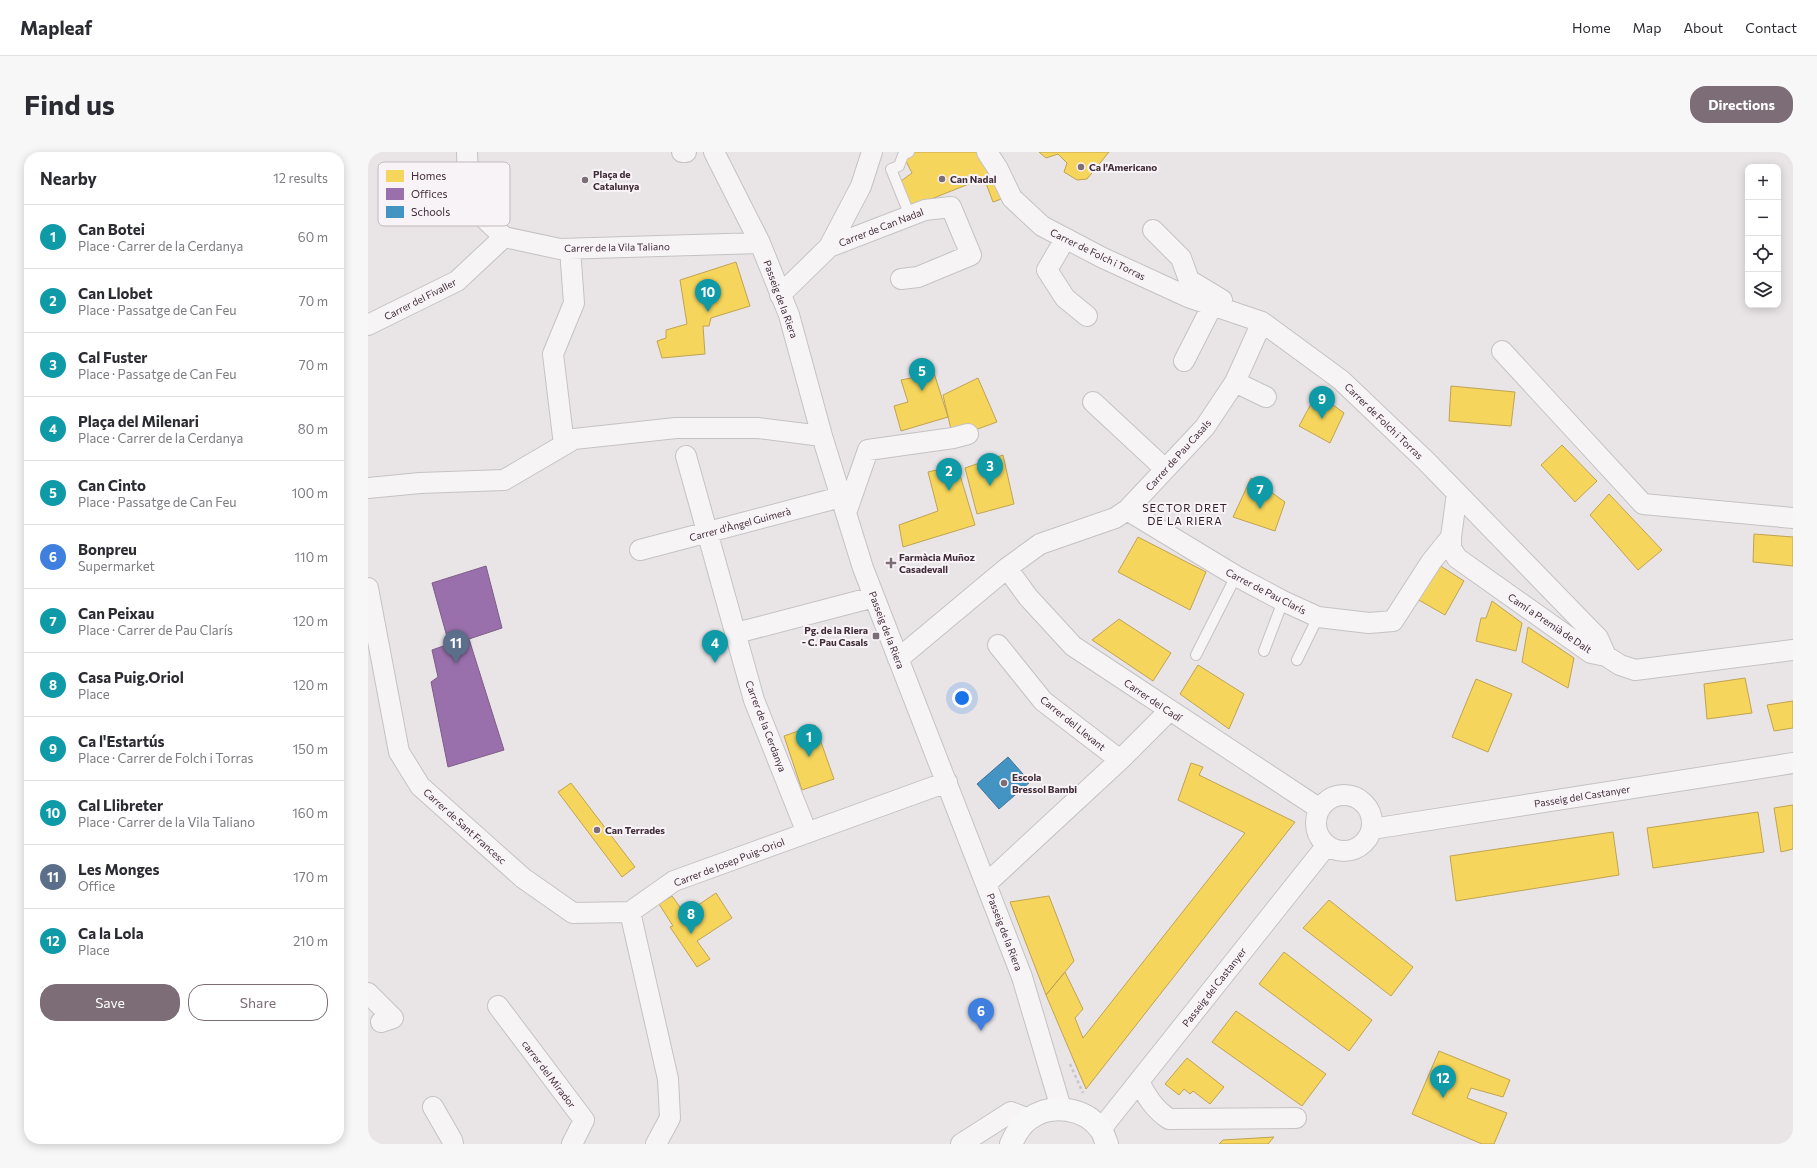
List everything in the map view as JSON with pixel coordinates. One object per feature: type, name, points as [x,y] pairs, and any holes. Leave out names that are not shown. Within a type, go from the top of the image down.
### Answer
[{"type":"street","points":[[467,152],[467,162]]},
{"type":"street","name":"Passeig de la Riera","points":[[714,152],[760,243],[790,318],[822,436],[863,568],[1022,977],[1061,1108]]},
{"type":"street","points":[[780,295],[829,247],[861,186],[872,152]]},
{"type":"street","name":"Carrer de Folch i Torras","points":[[988,152],[1012,198],[1042,226],[1064,239],[1188,297],[1255,319],[1341,380],[1426,461],[1598,638],[1606,656]]},
{"type":"street","name":"Carrer de Can Nadal","points":[[829,247],[925,210],[951,207],[971,256],[918,277],[901,279]]},
{"type":"street","points":[[492,226],[504,237]]},
{"type":"street","points":[[1153,230],[1181,258],[1189,280],[1255,319]]},
{"type":"street","name":"Carrer de la Vila Taliano","points":[[504,237],[560,249],[760,243]]},
{"type":"street","name":"Carrer del Fivaller","points":[[368,325],[456,281],[504,237]]},
{"type":"street","points":[[1064,239],[1047,270],[1064,298],[1087,316]]},
{"type":"street","points":[[564,445],[553,354],[574,303],[570,249]]},
{"type":"street","points":[[1184,361],[1212,306]]},
{"type":"street","name":"Carrer de Pau Casals","points":[[898,658],[1007,568],[1040,544],[1115,518],[1127,510],[1205,427],[1235,382],[1255,319]]},
{"type":"street","points":[[1502,351],[1643,504],[1793,518]]},
{"type":"street","points":[[1235,382],[1266,398]]},
{"type":"street","points":[[1093,402],[1165,469]]},
{"type":"street","points":[[368,488],[420,483],[504,480],[574,439],[676,428],[758,428],[822,436]]},
{"type":"street","points":[[843,505],[868,450],[953,438],[968,434]]},
{"type":"street","name":"Carrer de la Cerdanya","points":[[686,456],[706,533],[754,700],[807,833]]},
{"type":"street","name":"Carrer de Pau Clarís","points":[[1127,510],[1236,576],[1283,602],[1318,617],[1369,623],[1394,622],[1431,562],[1451,536],[1457,493]]},
{"type":"street","name":"Carrer d'Àngel Guimerà","points":[[640,550],[706,533],[843,505]]},
{"type":"street","name":"Camí a Premià de Dalt","points":[[1451,536],[1451,548],[1457,558],[1591,653],[1606,656],[1620,665],[1635,670],[1793,650]]},
{"type":"street","name":"Carrer del Cadí","points":[[1007,568],[1028,597],[1073,646],[1169,711],[1320,809]]},
{"type":"street","name":"Carrer de Sant Francesc","points":[[368,588],[399,752],[420,786],[523,878],[573,913],[630,912]]},
{"type":"street","points":[[744,631],[874,597]]},
{"type":"street","name":"Carrer del Llevant","points":[[998,645],[1043,701],[1120,760]]},
{"type":"street","points":[[986,884],[1120,760],[1169,711]]},
{"type":"street","name":"Passeig del Castanyer","points":[[1372,829],[1793,763]]},
{"type":"street","name":"Carrer de Josep Puig-Oriol","points":[[630,912],[674,881],[947,782]]},
{"type":"street","points":[[1348,796],[1354,797],[1369,810],[1372,829],[1370,835],[1363,844],[1354,850],[1342,851],[1327,845],[1322,841],[1316,828],[1316,822],[1320,809],[1329,800],[1335,797],[1348,796]]},
{"type":"street","name":"Passeig del Castanyer","points":[[1104,1137],[1139,1082],[1327,845]]},
{"type":"street","points":[[630,912],[668,1079],[670,1118],[656,1144]]},
{"type":"street","points":[[368,993],[393,1018],[381,1022]]},
{"type":"street","name":"carrer del Mirador","points":[[498,1006],[584,1120],[572,1144]]},
{"type":"street","points":[[1139,1082],[1149,1101],[1159,1112],[1169,1119],[1296,1118]]},
{"type":"street","points":[[433,1106],[453,1144]]},
{"type":"street","points":[[1011,1144],[1017,1131],[1029,1119],[1044,1111],[1061,1108],[1083,1114],[1104,1137]]},
{"type":"street","points":[[960,1144],[1011,1112],[1029,1119]]},
{"type":"lane","points":[[909,152],[903,155],[899,166],[891,169],[910,216]]},
{"type":"lane","points":[[1196,655],[1236,576]]},
{"type":"lane","points":[[1264,651],[1283,602]]},
{"type":"lane","points":[[1297,660],[1318,617]]},
{"type":"path","points":[[1068,1059],[1082,1093],[1087,1098]]},
{"type":"building: Homes","name":"Can Nadal","points":[[910,152],[979,152],[1007,197],[993,202],[984,178],[911,207],[901,181],[912,173],[903,155]]},
{"type":"building: Homes","name":"Ca l'Americano","points":[[1039,152],[1109,152],[1087,179],[1077,180],[1064,172],[1067,163],[1058,154],[1046,158]]},
{"type":"building: Homes","points":[[736,262],[750,306],[711,318],[709,326],[703,326],[705,354],[662,358],[657,341],[666,338],[666,330],[687,324],[680,280]]},
{"type":"building: Homes","points":[[934,373],[948,417],[901,431],[894,406],[908,402],[901,380]]},
{"type":"building: Homes","points":[[978,378],[997,422],[953,438],[943,395]]},
{"type":"building: Homes","points":[[1451,386],[1515,392],[1511,426],[1449,421]]},
{"type":"building: Homes","points":[[1317,393],[1344,413],[1330,443],[1299,426]]},
{"type":"building: Homes","points":[[1562,445],[1597,481],[1575,502],[1541,465]]},
{"type":"building: Homes","points":[[1003,455],[1014,504],[977,514],[965,468]]},
{"type":"building: Homes","points":[[957,465],[975,525],[903,547],[899,525],[938,511],[928,472]]},
{"type":"building: Homes","points":[[1251,478],[1285,502],[1275,531],[1233,517]]},
{"type":"building: Homes","points":[[1609,494],[1662,550],[1638,570],[1590,515]]},
{"type":"building: Homes","points":[[1754,534],[1793,537],[1793,566],[1753,562]]},
{"type":"building: Homes","points":[[1138,537],[1206,572],[1190,610],[1118,572]]},
{"type":"building: Homes","points":[[1439,565],[1464,581],[1445,615],[1417,599]]},
{"type":"building: Homes","points":[[1492,601],[1522,623],[1516,651],[1476,641],[1481,618],[1486,618]]},
{"type":"building: Homes","points":[[1119,619],[1171,653],[1153,681],[1092,640]]},
{"type":"building: Homes","points":[[1528,627],[1574,658],[1568,688],[1522,662]]},
{"type":"building: Homes","points":[[1198,665],[1244,694],[1229,729],[1180,694]]},
{"type":"building: Homes","points":[[1745,678],[1752,713],[1707,719],[1704,684]]},
{"type":"building: Homes","points":[[1476,679],[1512,694],[1488,752],[1452,737]]},
{"type":"building: Homes","points":[[1793,701],[1793,728],[1774,731],[1767,705]]},
{"type":"building: Homes","points":[[815,725],[834,779],[802,790],[784,736]]},
{"type":"building: Homes","points":[[1191,763],[1203,767],[1199,775],[1295,822],[1086,1089],[1046,995],[1065,972],[1083,1009],[1075,1018],[1083,1038],[1245,833],[1178,800]]},
{"type":"building: Homes","name":"Can Terrades","points":[[571,783],[635,867],[622,877],[558,792]]},
{"type":"building: Homes","points":[[1793,805],[1793,849],[1781,852],[1774,808]]},
{"type":"building: Homes","points":[[1758,812],[1764,852],[1653,868],[1647,828]]},
{"type":"building: Homes","points":[[1613,832],[1619,875],[1456,901],[1450,856]]},
{"type":"building: Homes","points":[[716,893],[732,918],[697,941],[710,959],[697,967],[670,927],[673,926],[659,904],[672,896],[685,914]]},
{"type":"building: Homes","points":[[1049,896],[1074,961],[1046,995],[1010,902]]},
{"type":"building: Homes","points":[[1329,900],[1413,967],[1391,996],[1303,928]]},
{"type":"building: Homes","points":[[1284,952],[1372,1020],[1349,1051],[1259,984]]},
{"type":"building: Homes","points":[[1236,1011],[1326,1074],[1302,1106],[1212,1042]]},
{"type":"building: Homes","points":[[1439,1051],[1510,1080],[1503,1097],[1471,1088],[1467,1098],[1507,1113],[1494,1144],[1482,1144],[1412,1114]]},
{"type":"building: Homes","points":[[1187,1058],[1224,1087],[1210,1104],[1193,1091],[1190,1094],[1184,1089],[1179,1095],[1165,1084]]},
{"type":"building: Homes","points":[[1274,1137],[1268,1144],[1219,1144],[1223,1140]]},
{"type":"building: Offices","points":[[486,566],[502,628],[469,639],[504,750],[448,767],[431,682],[438,677],[432,650],[449,644],[432,583]]},
{"type":"building: Schools","name":"Escola Bressol Bambi","points":[[1008,757],[1030,782],[999,809],[977,784]]},
{"type":"place","name":"Ca l'Americano","points":[[1081,167]]},
{"type":"place","name":"Can Nadal","points":[[942,179]]},
{"type":"place","name":"Plaça de Catalunya","points":[[585,180]]},
{"type":"place","name":"Cal Llibreter","points":[[708,312]]},
{"type":"place","name":"Can Cinto","points":[[922,391]]},
{"type":"place","name":"Ca l'Estartús","points":[[1322,419]]},
{"type":"place","name":"Cal Fuster","points":[[990,486]]},
{"type":"place","name":"Can Llobet","points":[[949,491]]},
{"type":"place","name":"Can Peixau","points":[[1260,509]]},
{"type":"place","name":"Farmàcia Muñoz Casadevall","points":[[891,563]]},
{"type":"place","name":"Pg. de la Riera - C. Pau Casals","points":[[876,636]]},
{"type":"place","name":"Les Monges","points":[[456,663]]},
{"type":"place","name":"Plaça del Milenari","points":[[715,663]]},
{"type":"place","name":"Can Botei","points":[[809,757]]},
{"type":"place","name":"Escola Bressol Bambi","points":[[1004,783]]},
{"type":"place","name":"Can Terrades","points":[[597,830]]},
{"type":"place","name":"Casa Puig.Oriol","points":[[691,934]]},
{"type":"place","name":"Bonpreu","points":[[981,1031]]},
{"type":"place","name":"Ca la Lola","points":[[1443,1098]]},
{"type":"district","name":"SECTOR DRET DE LA RIERA","points":[[1185,514]]}]
